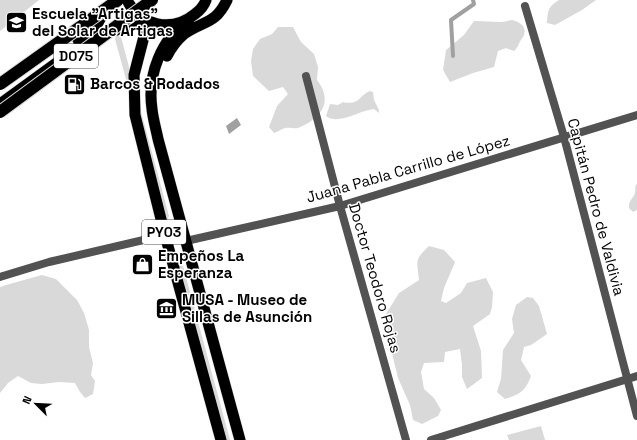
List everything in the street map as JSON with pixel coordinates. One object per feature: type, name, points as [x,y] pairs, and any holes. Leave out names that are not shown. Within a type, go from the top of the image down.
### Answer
[{"type":"highway","name":"D075","points":[[0,96],[85,35],[98,23],[109,0]]},
{"type":"highway","name":"D075","points":[[0,84],[118,0]]},
{"type":"highway","points":[[127,0],[137,14],[146,21]]},
{"type":"highway","name":"D075","points":[[0,112],[152,0]]},
{"type":"highway","name":"PY03","points":[[206,0],[198,12],[179,27],[163,48],[154,68],[151,86],[152,108],[158,139],[240,440]]},
{"type":"highway","points":[[152,108],[160,72],[172,46],[184,35],[213,20],[227,0]]},
{"type":"highway","name":"PY03","points":[[189,19],[182,23],[165,25],[146,21],[134,75],[135,115],[164,235],[221,440]]},
{"type":"highway","name":"D075","points":[[0,104],[88,40],[146,21]]},
{"type":"street","name":"Capitán Pedro de Valdivia","points":[[525,6],[564,138],[637,416]]},
{"type":"street","name":"Doctor Teodoro Rojas","points":[[306,76],[340,206],[406,440]]},
{"type":"street","name":"Juana Pabla Carrillo de López","points":[[186,241],[340,206],[637,115]]},
{"type":"street","points":[[0,277],[49,262],[164,235],[186,241]]},
{"type":"street","points":[[431,440],[637,376]]},
{"type":"shaded area","points":[[0,0],[39,0],[0,31]]},
{"type":"shaded area","points":[[559,0],[596,0],[582,10],[555,25],[547,23],[549,9]]},
{"type":"shaded area","points":[[512,20],[522,25],[525,30],[525,33],[514,51],[506,48],[498,51],[494,67],[450,82],[443,70],[446,50],[464,35],[474,21],[502,22]]},
{"type":"shaded area","points":[[278,27],[293,27],[301,42],[314,54],[318,67],[317,80],[322,88],[325,102],[319,115],[313,120],[298,128],[285,128],[274,133],[269,127],[277,106],[288,94],[283,87],[269,91],[253,76],[251,61],[253,49],[260,39],[272,34]]},
{"type":"shaded area","points":[[116,36],[121,37],[169,216],[168,219],[164,218],[115,39]]},
{"type":"shaded area","points":[[370,91],[373,92],[374,100],[379,113],[374,109],[349,117],[337,119],[331,119],[326,116],[330,104],[338,105],[343,102],[353,103]]},
{"type":"shaded area","points":[[237,118],[241,125],[229,134],[226,126]]},
{"type":"shaded area","points":[[637,184],[637,210],[633,212],[629,206]]},
{"type":"shaded area","points":[[429,246],[444,250],[455,262],[444,288],[441,301],[446,303],[461,293],[467,283],[486,278],[493,292],[490,314],[473,326],[481,351],[482,378],[467,389],[462,377],[460,349],[445,352],[444,362],[424,363],[421,372],[424,389],[434,398],[441,410],[438,416],[422,424],[413,420],[410,405],[398,378],[391,349],[386,314],[399,293],[419,280],[418,261],[421,254]]},
{"type":"shaded area","points":[[179,266],[183,266],[230,440],[225,440]]},
{"type":"shaded area","points":[[42,275],[56,279],[77,300],[84,313],[89,330],[89,347],[93,363],[91,375],[95,381],[93,394],[85,398],[75,383],[31,383],[18,376],[8,383],[0,393],[0,287]]},
{"type":"shaded area","points":[[527,297],[533,298],[539,306],[547,334],[531,345],[524,347],[521,360],[531,376],[527,386],[521,392],[515,396],[505,399],[497,392],[501,379],[503,350],[514,333],[512,319],[516,305]]},
{"type":"shaded area","points":[[541,426],[545,440],[509,440],[507,435]]},
{"type":"waterway","points":[[453,56],[451,20],[474,4],[473,0]]},
{"type":"place","name":"Escuela \"Artigas\" del Solar de Artigas","points":[[16,23]]},
{"type":"place","name":"Barcos & Rodados","points":[[74,84]]},
{"type":"place","name":"Empeños La Esperanza","points":[[142,265]]},
{"type":"place","name":"MUSA - Museo de Sillas de Asunción","points":[[167,309]]}]
